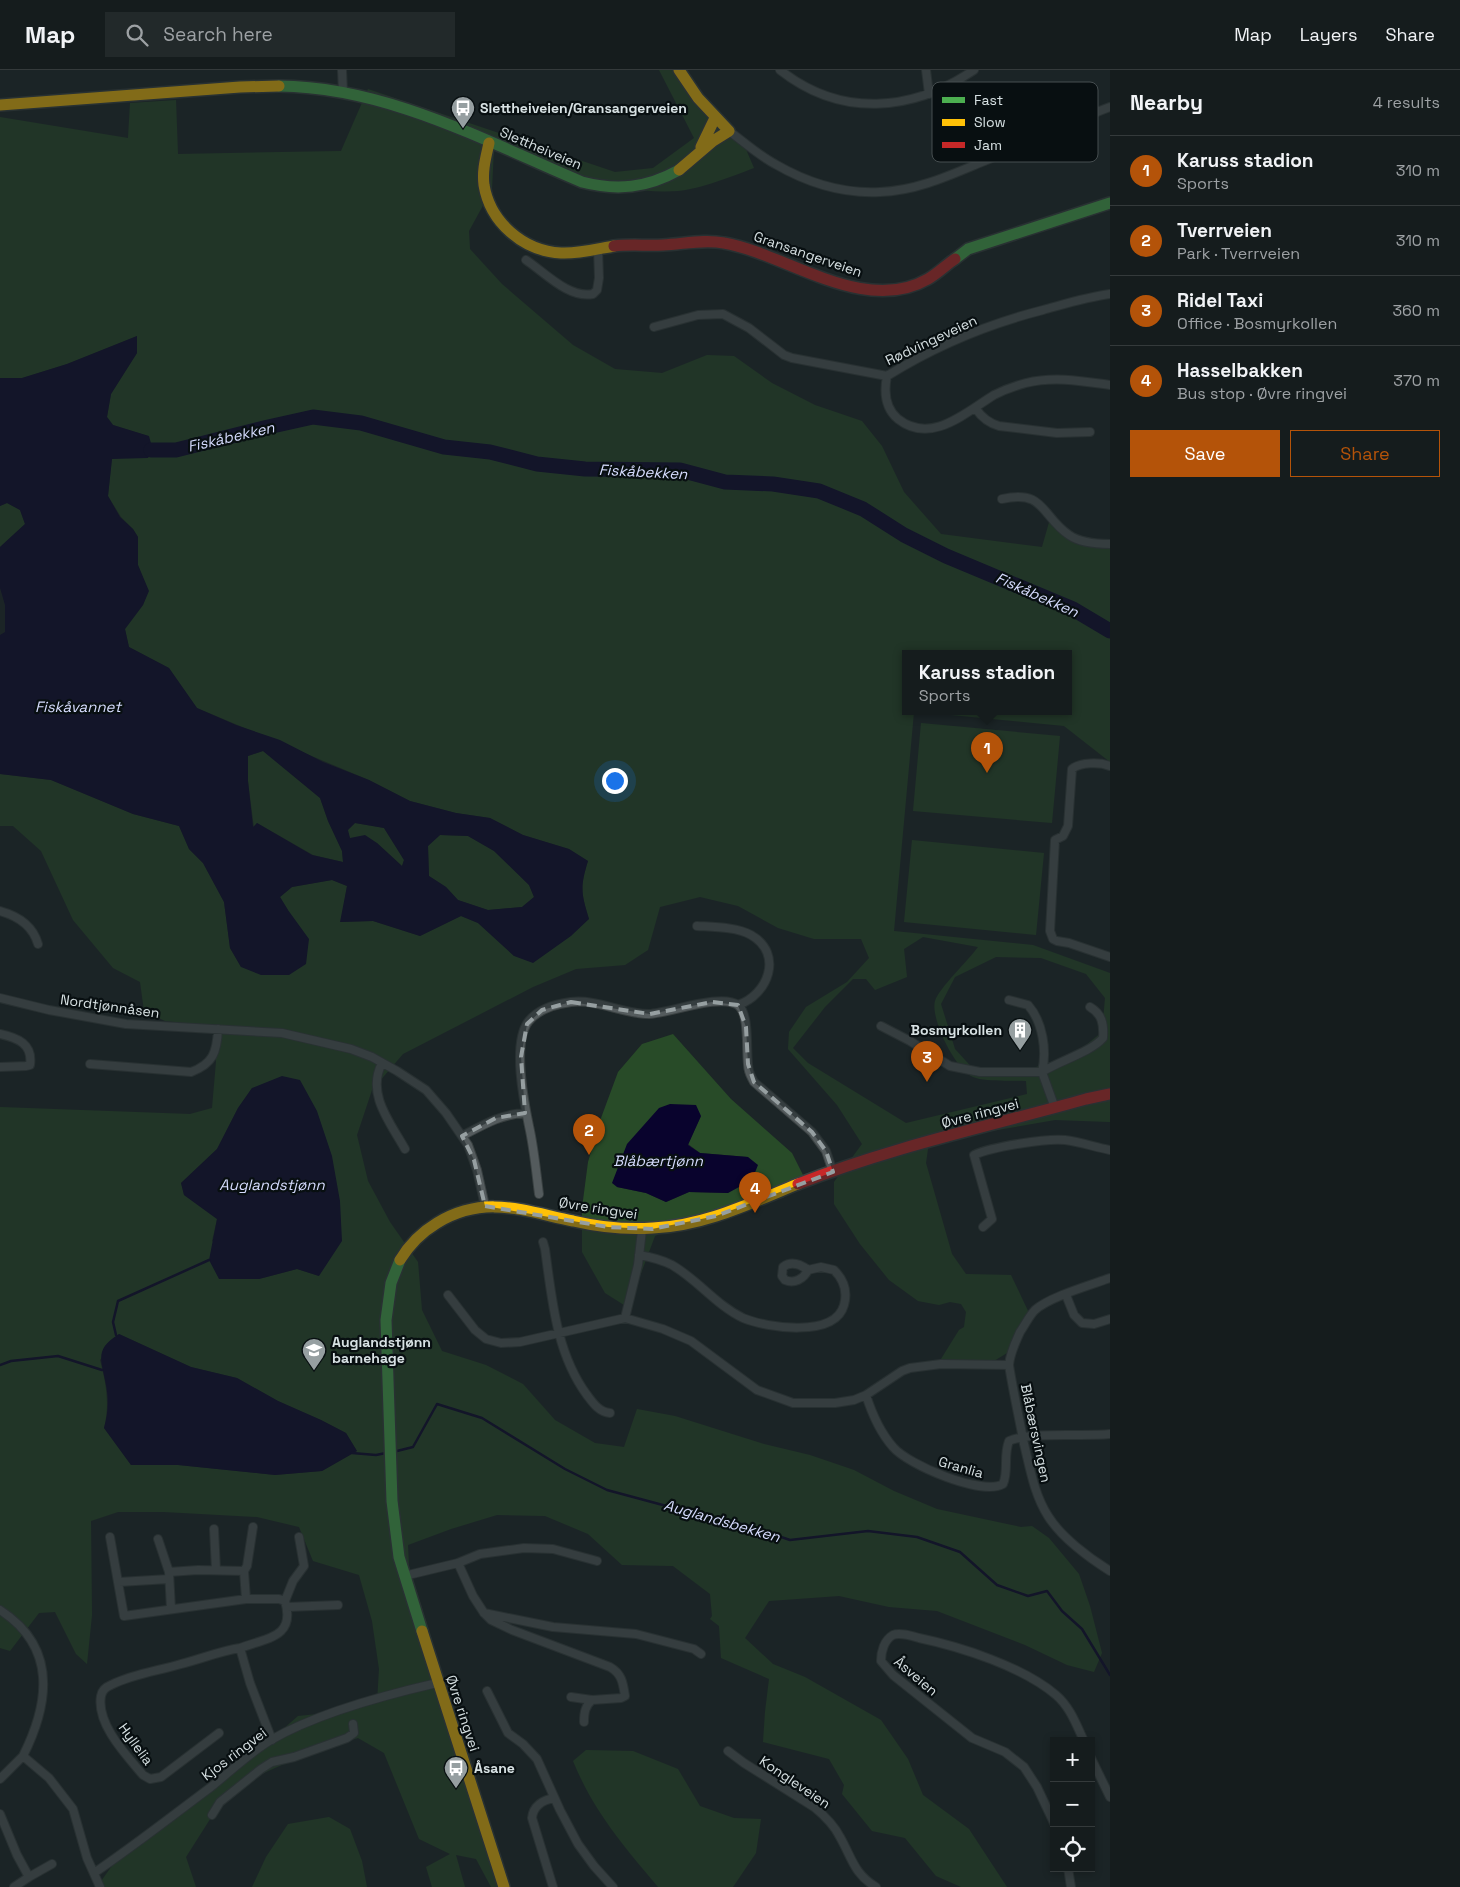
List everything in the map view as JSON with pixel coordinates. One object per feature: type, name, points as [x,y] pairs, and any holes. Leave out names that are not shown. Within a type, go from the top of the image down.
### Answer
[{"type":"street","points":[[342,70],[343,92]]},
{"type":"street","points":[[679,70],[715,118],[728,130],[767,160],[805,179],[848,190],[887,192],[928,184],[981,162]]},
{"type":"street","points":[[780,70],[808,89],[850,103],[891,103],[911,100],[932,93]]},
{"type":"street","points":[[926,70],[929,94]]},
{"type":"street","points":[[955,82],[974,70]]},
{"type":"street","name":"Slettheiveien","points":[[0,105],[277,86],[324,89],[406,108],[582,182],[615,189],[635,188],[679,171],[728,130]]},
{"type":"street","points":[[1098,112],[1110,107]]},
{"type":"street","name":"Slettheiveien","points":[[696,155],[706,140],[715,118]]},
{"type":"street","name":"Gransangerveien","points":[[490,143],[484,161],[486,198],[495,216],[508,232],[527,245],[561,253],[626,245],[725,242],[848,286],[872,290],[892,290],[912,286],[928,279],[968,249],[1110,203]]},
{"type":"street","points":[[526,260],[556,283],[575,291],[593,294],[598,285],[598,248]]},
{"type":"street","name":"Rødvingeveien","points":[[654,327],[698,315],[723,314],[750,328],[784,355],[887,376],[917,358],[1020,315],[1110,294]]},
{"type":"street","points":[[887,376],[886,391],[889,407],[894,416],[911,427],[930,429],[976,409],[1004,390],[1034,381],[1067,380],[1110,385]]},
{"type":"street","points":[[976,409],[983,418],[999,426],[1057,433],[1090,432]]},
{"type":"street","points":[[1002,499],[1016,497],[1034,500],[1071,536],[1092,542],[1110,544]]},
{"type":"street","points":[[1110,766],[1100,763],[1078,765],[1072,770],[1068,826],[1063,836],[1055,840],[1050,931],[1053,939],[1110,958]]},
{"type":"street","points":[[0,911],[29,926],[34,932],[38,944]]},
{"type":"street","points":[[697,926],[748,933],[765,948],[768,956],[769,971],[764,987],[751,1000],[738,1005]]},
{"type":"street","name":"Nordtjønnåsen","points":[[0,998],[49,1010],[114,1022],[282,1033],[351,1049],[382,1062],[426,1090],[440,1105],[462,1136],[474,1160],[484,1206]]},
{"type":"street","points":[[1009,1000],[1028,1005],[1038,1020],[1043,1045],[1044,1063],[1042,1072],[1055,1108]]},
{"type":"street","points":[[539,1194],[529,1126],[525,1113],[521,1068],[523,1032],[527,1024],[542,1010],[561,1004],[582,1001],[638,1014],[660,1013],[712,1002],[738,1005],[743,1012],[746,1026],[748,1064],[754,1082],[812,1132],[826,1151],[833,1172]]},
{"type":"street","points":[[880,1026],[910,1041],[950,1066],[980,1072],[1042,1072],[1051,1065],[1095,1045],[1103,1038],[1102,1018],[1090,1007]]},
{"type":"street","points":[[90,1064],[190,1072],[201,1069],[210,1062],[215,1050],[218,1029]]},
{"type":"street","points":[[0,1034],[26,1044],[29,1050],[30,1061],[30,1065],[26,1066],[0,1067]]},
{"type":"street","points":[[382,1062],[376,1081],[378,1098],[405,1149]]},
{"type":"street","name":"Øvre ringvei","points":[[504,1887],[437,1683],[404,1576],[396,1540],[391,1475],[386,1316],[389,1290],[395,1269],[412,1243],[432,1226],[458,1212],[484,1206],[516,1208],[608,1227],[642,1230],[683,1225],[716,1216],[833,1172],[909,1147],[1110,1094]]},
{"type":"street","points":[[462,1136],[496,1118],[515,1113],[525,1113]]},
{"type":"street","points":[[983,1227],[992,1218],[974,1155],[1017,1144],[1055,1140],[1064,1140],[1110,1150]]},
{"type":"street","points":[[625,1318],[632,1294],[642,1230]]},
{"type":"street","points":[[543,1242],[558,1332],[571,1370],[596,1406],[605,1413],[610,1413]]},
{"type":"street","points":[[639,1254],[672,1266],[717,1302],[744,1318],[785,1327],[824,1325],[832,1321],[843,1307],[846,1290],[839,1275],[834,1270],[826,1267],[808,1270]]},
{"type":"street","name":"Blåbærsvingen","points":[[1109,1281],[1042,1305],[1030,1316],[1016,1341],[1011,1351],[1009,1365],[1036,1494],[1049,1517],[1086,1555],[1110,1572]]},
{"type":"street","points":[[448,1295],[474,1330],[492,1341],[501,1343],[520,1342],[625,1318],[663,1328],[691,1341],[749,1385],[782,1400],[814,1404],[848,1401],[866,1395],[895,1375],[910,1368],[941,1364],[1009,1365]]},
{"type":"street","points":[[1066,1295],[1074,1315],[1082,1323],[1094,1324],[1110,1319]]},
{"type":"street","name":"Granlia","points":[[866,1395],[875,1422],[894,1449],[928,1470],[956,1480],[989,1487],[998,1487],[1003,1484],[1006,1476],[1005,1454],[1009,1442],[1014,1439],[1039,1436],[1110,1434]]},
{"type":"street","points":[[246,1599],[244,1571],[247,1566],[252,1527]]},
{"type":"street","points":[[214,1529],[216,1570]]},
{"type":"street","points":[[110,1536],[124,1616],[246,1599],[279,1599],[286,1604],[338,1605]]},
{"type":"street","name":"Hyllelia","points":[[219,1733],[161,1777],[150,1779],[143,1775],[113,1737],[103,1710],[102,1694],[105,1688],[112,1684],[240,1648],[279,1634],[288,1620],[286,1604],[292,1581],[304,1566],[299,1537]]},
{"type":"street","points":[[158,1539],[169,1575],[171,1609]]},
{"type":"street","points":[[404,1576],[458,1563],[480,1554],[524,1548],[553,1549],[597,1561]]},
{"type":"street","points":[[458,1563],[472,1596],[491,1620],[616,1670],[622,1680],[625,1696],[621,1698],[592,1700],[570,1697]]},
{"type":"street","points":[[119,1582],[216,1570],[244,1571]]},
{"type":"street","points":[[0,1610],[26,1632],[42,1666],[44,1675],[42,1710],[36,1728],[23,1756],[0,1779]]},
{"type":"street","points":[[484,1613],[553,1627],[636,1634],[694,1648],[701,1654]]},
{"type":"street","name":"Åsveien","points":[[1050,1814],[1037,1786],[1024,1767],[1005,1752],[972,1738],[893,1675],[881,1662],[884,1645],[895,1634],[906,1635],[952,1646],[1004,1665],[1056,1695],[1065,1704],[1082,1737]]},
{"type":"street","points":[[240,1648],[250,1683],[272,1740]]},
{"type":"street","name":"Kjos ringvei","points":[[94,1873],[156,1829],[251,1754],[272,1740],[331,1714],[394,1694],[437,1683]]},
{"type":"street","points":[[487,1691],[508,1733],[523,1744],[537,1759],[554,1798],[578,1844],[613,1887]]},
{"type":"street","points":[[584,1722],[587,1704],[592,1700]]},
{"type":"street","name":"Kjos ringvei","points":[[212,1815],[220,1802],[261,1769],[272,1762],[294,1758],[347,1738],[354,1733],[353,1724]]},
{"type":"street","name":"Kongleveien","points":[[728,1751],[825,1816],[840,1835],[857,1870],[866,1881],[876,1887]]},
{"type":"street","points":[[23,1756],[49,1778],[73,1809],[87,1858],[100,1887]]},
{"type":"street","points":[[1095,1766],[1110,1797]]},
{"type":"street","points":[[553,1887],[532,1818],[537,1806],[554,1798]]},
{"type":"street","points":[[0,1814],[17,1856],[29,1877]]},
{"type":"street","points":[[14,1887],[52,1864]]},
{"type":"street","points":[[1069,1872],[1071,1887]]},
{"type":"highlighted area","points":[[571,1002],[650,1014],[712,1002],[738,1005],[746,1027],[748,1064],[754,1082],[812,1132],[826,1151],[833,1172],[716,1216],[652,1229],[608,1227],[485,1206],[474,1160],[462,1136],[496,1118],[525,1113],[521,1057],[527,1024],[542,1010]]},
{"type":"green space","points":[[659,70],[676,70],[745,147],[754,168],[696,188],[678,191],[654,191],[607,185],[584,179],[494,148],[492,189],[469,231],[470,249],[502,284],[573,345],[615,369],[662,373],[707,355],[734,356],[772,383],[815,405],[862,421],[882,446],[904,492],[941,534],[1042,547],[1050,519],[1092,545],[1110,543],[1110,762],[1064,726],[951,715],[1072,715],[1072,650],[902,650],[902,715],[914,715],[894,931],[1033,945],[1110,973],[1110,1122],[1055,1120],[929,1142],[926,1163],[952,1254],[966,1274],[1011,1275],[1030,1315],[1012,1350],[984,1367],[936,1367],[959,1330],[964,1327],[966,1312],[961,1304],[950,1302],[939,1305],[918,1301],[889,1280],[860,1244],[834,1204],[834,1182],[862,1144],[837,1105],[788,1049],[789,1032],[806,1007],[847,982],[869,958],[861,939],[814,939],[778,928],[738,906],[700,897],[660,907],[648,950],[625,965],[576,969],[533,987],[403,1054],[372,1090],[357,1135],[368,1181],[390,1222],[418,1262],[422,1310],[442,1351],[486,1365],[523,1384],[555,1420],[595,1443],[624,1447],[637,1409],[675,1416],[764,1444],[810,1455],[854,1470],[894,1491],[937,1509],[1021,1527],[1032,1526],[1049,1538],[1079,1574],[1090,1606],[1102,1653],[1094,1672],[1067,1665],[1025,1645],[937,1611],[889,1607],[839,1596],[769,1601],[745,1638],[773,1664],[805,1677],[881,1720],[908,1759],[923,1795],[969,1829],[1007,1887],[961,1887],[936,1876],[905,1838],[872,1831],[842,1794],[844,1785],[829,1759],[763,1742],[769,1679],[721,1658],[719,1626],[710,1619],[712,1616],[710,1594],[673,1566],[622,1565],[588,1534],[545,1516],[497,1515],[408,1545],[409,1566],[437,1656],[503,1887],[491,1887],[476,1859],[456,1855],[465,1887],[432,1887],[426,1867],[450,1854],[419,1839],[384,1753],[358,1738],[311,1752],[266,1772],[226,1794],[186,1857],[196,1887],[102,1887],[99,1884],[114,1863],[227,1778],[298,1716],[347,1711],[377,1703],[379,1669],[372,1621],[359,1575],[313,1561],[299,1527],[257,1517],[164,1512],[118,1512],[91,1521],[92,1615],[87,1664],[76,1654],[55,1612],[39,1613],[10,1651],[0,1648],[0,1107],[190,1114],[212,1108],[216,1062],[213,1026],[165,1021],[144,1011],[140,982],[113,968],[73,920],[41,851],[13,826],[0,826],[0,774],[51,780],[133,814],[179,826],[189,849],[203,863],[224,902],[230,948],[241,967],[288,910],[280,897],[292,887],[332,880],[347,886],[341,922],[373,921],[420,936],[461,916],[478,923],[514,956],[589,919],[584,903],[583,890],[588,861],[569,849],[523,835],[490,818],[456,813],[410,801],[369,780],[197,708],[169,668],[129,647],[125,629],[143,605],[148,591],[138,565],[138,537],[121,517],[108,496],[112,458],[148,458],[152,447],[148,436],[113,425],[107,417],[111,394],[137,353],[137,336],[67,364],[22,378],[0,378],[0,117],[128,138],[130,103],[176,100],[178,154],[341,151],[368,89],[615,172],[653,168],[694,138]],"holes":[[[923,937],[978,947],[948,982],[935,1001],[937,1020],[946,1045],[953,1057],[961,1067],[976,1078],[1026,1081],[1027,1094],[906,1123],[808,1063],[793,1048],[825,1007],[853,979],[866,979],[875,990],[907,977],[904,949]],[[996,957],[1041,958],[1086,974],[1105,998],[1102,1032],[1075,1054],[1027,1070],[976,1072],[955,1049],[941,1004],[955,977]],[[252,1088],[319,1276],[297,1269],[259,1279],[212,1241],[217,1219],[184,1195],[181,1183],[217,1149],[238,1108]],[[119,1334],[191,1367],[237,1378],[278,1401],[346,1433],[357,1451],[322,1471],[275,1475],[178,1465],[131,1465],[104,1428],[107,1410],[104,1377],[100,1360]]]},
{"type":"green space","points":[[7,503],[20,510],[25,524],[0,547],[0,506]]},
{"type":"green space","points":[[921,723],[1060,736],[1052,823],[913,811]]},
{"type":"green space","points":[[263,751],[320,798],[342,851],[343,862],[313,855],[257,823],[254,828],[248,781],[248,756]]},
{"type":"green space","points":[[355,823],[384,828],[404,860],[402,866],[377,843],[350,839],[347,830]]},
{"type":"green space","points":[[440,835],[468,836],[494,851],[529,885],[534,897],[522,907],[488,910],[458,900],[446,887],[429,876],[428,846]]},
{"type":"green space","points":[[912,840],[1044,853],[1036,935],[904,922]]},
{"type":"green space","points":[[673,1034],[731,1099],[792,1153],[805,1179],[783,1198],[739,1211],[693,1220],[655,1236],[640,1276],[624,1305],[605,1293],[582,1252],[582,1208],[588,1162],[601,1118],[618,1072],[642,1044]],"holes":[[[701,1116],[688,1144],[700,1153],[748,1157],[728,1193],[689,1192],[666,1202],[646,1193],[617,1187]]]},
{"type":"green space","points":[[586,1750],[633,1751],[678,1769],[700,1806],[734,1818],[761,1819],[756,1853],[733,1887],[658,1887],[610,1827],[581,1779],[573,1761]]},
{"type":"green space","points":[[329,1817],[350,1829],[362,1861],[367,1887],[252,1887],[266,1857],[288,1824]]},
{"type":"water","name":"Fiskåvannet","points":[[137,336],[137,353],[111,394],[107,417],[113,425],[149,436],[152,447],[148,458],[112,459],[108,496],[120,517],[133,529],[138,537],[138,565],[149,591],[143,605],[125,629],[129,647],[169,668],[197,708],[236,725],[280,740],[323,762],[369,780],[410,801],[456,813],[490,818],[523,835],[569,849],[588,861],[582,890],[589,919],[571,936],[533,963],[514,956],[478,923],[461,916],[420,936],[373,921],[340,922],[347,886],[332,880],[292,887],[280,897],[309,939],[306,964],[289,975],[261,975],[241,967],[230,948],[224,902],[203,863],[189,849],[179,826],[133,814],[51,780],[0,774],[0,635],[5,632],[5,605],[0,588],[0,547],[25,524],[20,510],[7,503],[0,506],[0,378],[22,378],[67,364]],"holes":[[[263,751],[320,798],[342,851],[343,862],[312,855],[257,823],[253,827],[248,781],[248,756]],[[355,823],[384,828],[404,860],[402,866],[377,843],[365,835],[350,838],[348,830]],[[440,835],[468,836],[494,851],[529,885],[534,897],[522,907],[488,910],[458,900],[446,887],[429,876],[428,846]]]},
{"type":"water","name":"Auglandstjønn","points":[[282,1076],[300,1080],[317,1111],[332,1156],[340,1201],[342,1241],[319,1276],[297,1269],[259,1279],[219,1279],[209,1260],[217,1219],[184,1195],[181,1183],[217,1149],[238,1108],[252,1088]]},
{"type":"water","name":"Blåbærtjønn","points":[[670,1104],[696,1105],[701,1116],[688,1145],[700,1153],[748,1157],[758,1165],[752,1180],[728,1193],[689,1192],[666,1202],[646,1193],[617,1187],[612,1183],[627,1144],[659,1108]]},
{"type":"water","points":[[119,1334],[191,1367],[237,1378],[278,1401],[346,1433],[357,1451],[322,1471],[275,1475],[178,1465],[131,1465],[104,1428],[108,1402],[101,1356],[105,1345]]},
{"type":"waterway","name":"Fiskåbekken","points":[[151,450],[176,450],[313,417],[361,423],[444,447],[490,452],[537,464],[585,469],[680,470],[725,482],[773,484],[819,491],[863,509],[904,535],[946,556],[1073,609],[1110,631]]},
{"type":"waterway","points":[[116,1335],[113,1322],[118,1301],[209,1260]]},
{"type":"waterway","points":[[0,1365],[11,1361],[58,1356],[102,1370]]},
{"type":"waterway","name":"Auglandsbekken","points":[[393,1452],[413,1447],[437,1404],[482,1418],[565,1469],[607,1490],[700,1515],[746,1525],[790,1540],[868,1531],[917,1537],[960,1552],[997,1585],[1028,1596],[1047,1591],[1062,1611],[1082,1629],[1110,1675]]},
{"type":"waterway","name":"Auglandsbekken","points":[[352,1453],[376,1455],[386,1453]]},
{"type":"traffic: fast","points":[[279,86],[319,89],[397,106],[472,134],[582,182],[595,185],[632,186],[655,181],[679,170]]},
{"type":"traffic: fast","points":[[955,259],[968,249],[1110,203]]},
{"type":"traffic: fast","points":[[400,1260],[391,1283],[386,1320],[392,1501],[399,1557],[422,1631]]},
{"type":"traffic: slow","points":[[679,70],[698,98],[729,131],[713,141],[679,170]]},
{"type":"traffic: slow","points":[[0,105],[240,87],[279,86]]},
{"type":"traffic: slow","points":[[701,147],[715,118]]},
{"type":"traffic: slow","points":[[489,143],[484,169],[484,185],[487,198],[493,211],[510,232],[534,247],[561,253],[581,252],[614,246]]},
{"type":"traffic: slow","points":[[400,1260],[412,1244],[431,1227],[455,1214],[472,1209],[505,1207],[603,1226],[633,1229],[653,1228],[691,1223],[709,1218],[745,1206],[798,1184]]},
{"type":"traffic: slow","points":[[422,1631],[504,1887]]},
{"type":"traffic: jam","points":[[614,246],[701,242],[724,243],[748,249],[826,279],[852,287],[878,291],[903,289],[928,279],[955,259]]},
{"type":"traffic: jam","points":[[798,1184],[905,1148],[1110,1094]]},
{"type":"place","name":"Slettheiveien/Gransangerveien","points":[[463,129]]},
{"type":"place","name":"Karuss stadion","points":[[987,773]]},
{"type":"place","name":"Bosmyrkollen","points":[[1020,1051]]},
{"type":"place","name":"Ridel Taxi","points":[[927,1082]]},
{"type":"place","name":"Tverrveien","points":[[589,1155]]},
{"type":"place","name":"Hasselbakken","points":[[755,1213]]},
{"type":"place","name":"Auglandstjønn barnehage","points":[[314,1371]]},
{"type":"place","name":"Åsane","points":[[456,1789]]}]
